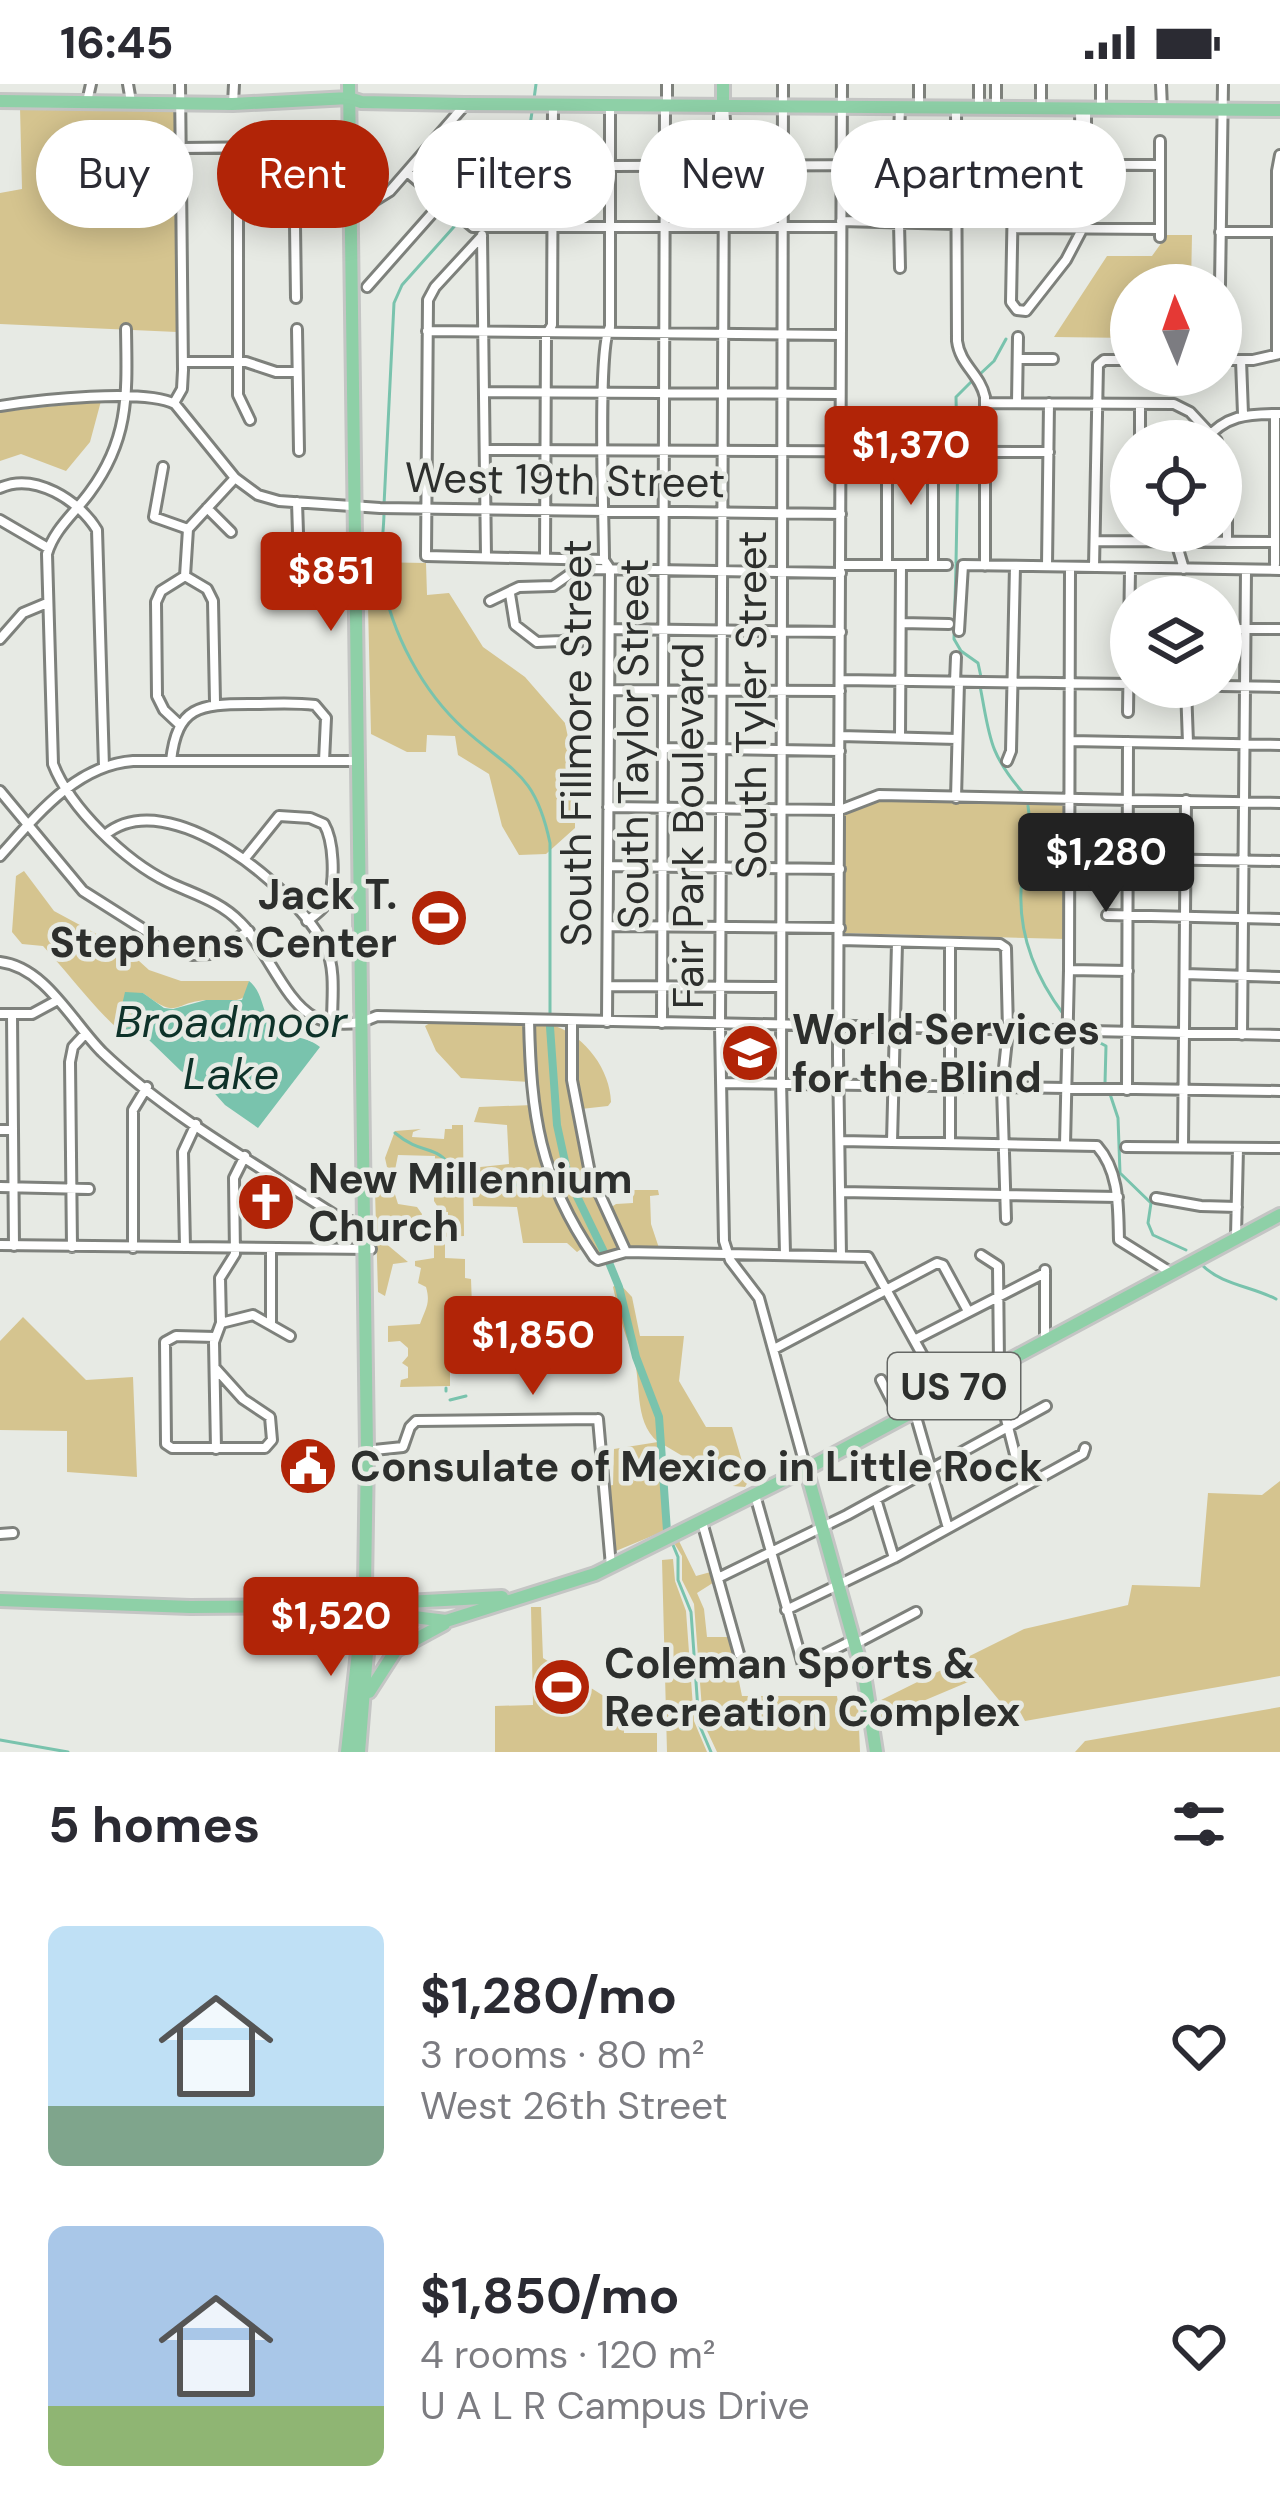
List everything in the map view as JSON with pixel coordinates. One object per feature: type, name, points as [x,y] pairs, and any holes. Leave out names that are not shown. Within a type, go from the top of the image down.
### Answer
[{"type":"main road","name":"Fair Park Boulevard","points":[[723,84],[723,106]]},
{"type":"main road","points":[[0,101],[233,104],[352,95],[464,104],[1280,110]]},
{"type":"main road","points":[[352,95],[367,1249],[368,1608],[359,1752]]},
{"type":"main road","points":[[347,1752],[356,1668],[372,1586],[374,1450],[364,1225],[365,1020]]},
{"type":"main road","name":"US 70","points":[[0,1600],[368,1608],[430,1621],[462,1617],[629,1557],[702,1522],[1280,1216]]},
{"type":"main road","points":[[806,1468],[855,1642],[876,1752]]},
{"type":"main road","name":"US 70","points":[[368,1608],[506,1596],[610,1564]]},
{"type":"main road","points":[[372,1586],[377,1598],[387,1603]]},
{"type":"main road","points":[[368,1608],[434,1602]]},
{"type":"main road","points":[[329,1607],[350,1627],[356,1668]]},
{"type":"main road","points":[[363,1717],[378,1672],[396,1650],[425,1631],[462,1617]]},
{"type":"street","points":[[33,84],[34,101]]},
{"type":"street","points":[[87,102],[91,84]]},
{"type":"street","points":[[128,84],[131,102]]},
{"type":"street","points":[[180,84],[181,120]]},
{"type":"street","points":[[233,104],[234,84]]},
{"type":"street","name":"South Taylor Street","points":[[666,120],[667,84]]},
{"type":"street","name":"South Tyler Street","points":[[782,120],[783,84]]},
{"type":"street","points":[[842,84],[842,120]]},
{"type":"street","points":[[919,84],[919,107]]},
{"type":"street","points":[[979,84],[979,107]]},
{"type":"street","points":[[996,84],[996,107]]},
{"type":"street","points":[[1041,84],[1041,108]]},
{"type":"street","points":[[1088,120],[1101,84]]},
{"type":"street","points":[[1162,84],[1162,108]]},
{"type":"street","points":[[1220,264],[1222,84]]},
{"type":"street","points":[[389,192],[464,104]]},
{"type":"street","points":[[553,105],[553,120]]},
{"type":"street","name":"South Fillmore Street","points":[[610,105],[610,120]]},
{"type":"street","name":"Fair Park Boulevard","points":[[723,106],[727,120]]},
{"type":"street","points":[[900,107],[900,120]]},
{"type":"street","points":[[956,108],[956,120]]},
{"type":"street","points":[[1083,229],[1033,306],[1017,310],[1011,302],[1012,228],[1083,229],[1160,233],[1160,141]]},
{"type":"street","points":[[1242,360],[1278,354],[1280,155]]},
{"type":"street","points":[[1126,165],[1160,165]]},
{"type":"street","points":[[407,172],[413,177]]},
{"type":"street","points":[[182,228],[184,416]]},
{"type":"street","points":[[239,228],[239,401],[250,420]]},
{"type":"street","points":[[295,228],[296,298]]},
{"type":"street","points":[[367,283],[419,228]]},
{"type":"street","points":[[476,228],[534,228]]},
{"type":"street","points":[[545,558],[552,228]]},
{"type":"street","name":"South Fillmore Street","points":[[597,562],[604,511],[610,228]]},
{"type":"street","name":"South Taylor Street","points":[[662,1023],[666,228]]},
{"type":"street","name":"Fair Park Boulevard","points":[[723,228],[720,1026],[728,1253]]},
{"type":"street","name":"South Tyler Street","points":[[781,228],[784,1254]]},
{"type":"street","points":[[841,228],[841,1256]]},
{"type":"street","points":[[899,228],[900,268]]},
{"type":"street","points":[[956,228],[958,346],[985,403],[985,566]]},
{"type":"street","points":[[482,231],[430,293],[426,556],[545,558],[597,562],[610,569],[722,572],[947,565]]},
{"type":"street","points":[[482,231],[485,557]]},
{"type":"street","points":[[1220,232],[1278,232]]},
{"type":"street","points":[[126,329],[127,397],[118,442],[93,489],[48,548],[51,754],[66,788],[105,835],[148,870],[211,900],[249,932],[303,1009],[332,1022],[376,1016],[1280,1035]]},
{"type":"street","points":[[297,329],[299,451]]},
{"type":"street","points":[[427,332],[841,335]]},
{"type":"street","points":[[1018,337],[1018,402]]},
{"type":"street","points":[[1018,359],[1053,359]]},
{"type":"street","points":[[183,362],[240,362],[276,372],[297,372]]},
{"type":"street","points":[[1094,567],[1099,363],[1110,362]]},
{"type":"street","points":[[0,406],[154,396],[183,384]]},
{"type":"street","points":[[174,403],[183,384]]},
{"type":"street","points":[[1242,387],[1243,414]]},
{"type":"street","points":[[485,392],[840,394]]},
{"type":"street","points":[[154,396],[174,403],[235,478],[188,529],[185,576]]},
{"type":"street","points":[[985,403],[1181,407],[1195,420]]},
{"type":"street","points":[[1047,566],[1049,403]]},
{"type":"street","points":[[1140,404],[1140,420]]},
{"type":"street","points":[[959,631],[963,566],[1278,567],[1278,414],[1243,414],[1225,420]]},
{"type":"street","points":[[485,450],[1048,452]]},
{"type":"street","points":[[887,452],[887,565]]},
{"type":"street","points":[[933,452],[933,566]]},
{"type":"street","points":[[163,467],[154,517],[188,529]]},
{"type":"street","name":"West 19th Street","points":[[235,478],[262,497],[357,506],[841,514]]},
{"type":"street","points":[[0,488],[29,483],[77,508],[95,526],[104,767]]},
{"type":"street","points":[[297,502],[298,533]]},
{"type":"street","points":[[207,508],[231,532]]},
{"type":"street","points":[[0,520],[48,548]]},
{"type":"street","points":[[1096,541],[1110,540]]},
{"type":"street","points":[[1242,542],[1275,542]]},
{"type":"street","points":[[1177,552],[1184,569]]},
{"type":"street","points":[[490,601],[524,586],[550,587],[597,562]]},
{"type":"street","points":[[900,737],[901,565]]},
{"type":"street","points":[[1007,761],[1016,566]]},
{"type":"street","points":[[1065,1144],[1070,567]]},
{"type":"street","name":"South Fillmore Street","points":[[607,1022],[610,569]]},
{"type":"street","points":[[1130,569],[1130,576]]},
{"type":"street","points":[[1242,1035],[1246,570]]},
{"type":"street","points":[[185,576],[212,597],[214,703]]},
{"type":"street","points":[[180,725],[158,699],[156,602],[161,591],[185,576]]},
{"type":"street","points":[[510,592],[515,625],[540,643],[562,641]]},
{"type":"street","points":[[0,639],[22,614],[47,604]]},
{"type":"street","points":[[901,623],[950,625]]},
{"type":"street","points":[[610,629],[841,632]]},
{"type":"street","points":[[1242,629],[1280,629]]},
{"type":"street","points":[[956,657],[956,798]]},
{"type":"street","points":[[610,690],[781,690],[900,681],[1110,684]]},
{"type":"street","points":[[1245,686],[1280,687]]},
{"type":"street","points":[[171,761],[180,725],[194,710],[214,703],[315,705],[326,718],[324,761]]},
{"type":"street","points":[[1128,708],[1128,712]]},
{"type":"street","points":[[1187,708],[1188,743]]},
{"type":"street","points":[[840,736],[957,739]]},
{"type":"street","points":[[1070,741],[1280,745]]},
{"type":"street","points":[[1127,1090],[1128,742]]},
{"type":"street","points":[[663,748],[840,751]]},
{"type":"street","points":[[0,856],[66,788],[123,762],[361,761]]},
{"type":"street","points":[[0,791],[83,892],[172,948],[192,955],[210,954],[249,932]]},
{"type":"street","points":[[608,807],[840,810],[874,795],[1280,803]]},
{"type":"street","points":[[1183,1147],[1186,800]]},
{"type":"street","points":[[245,858],[279,816],[324,824],[331,842],[329,894],[307,921]]},
{"type":"street","points":[[105,835],[124,821],[141,819],[202,835],[245,858],[276,884],[330,957],[332,1022]]},
{"type":"street","points":[[1070,857],[1280,861]]},
{"type":"street","points":[[609,866],[840,869]]},
{"type":"street","points":[[1107,915],[1280,919]]},
{"type":"street","points":[[608,926],[840,928]]},
{"type":"street","points":[[839,940],[1005,946],[1009,962],[1002,1087],[1006,1220]]},
{"type":"street","points":[[892,1142],[897,943]]},
{"type":"street","points":[[950,944],[950,1143]]},
{"type":"street","points":[[0,962],[30,971],[85,1034],[196,1124],[338,1217],[364,1225]]},
{"type":"street","points":[[1070,970],[1128,971]]},
{"type":"street","points":[[1184,974],[1280,977]]},
{"type":"street","points":[[608,986],[781,987]]},
{"type":"street","points":[[0,1015],[39,1012],[56,1001]]},
{"type":"street","points":[[12,1015],[14,1246]]},
{"type":"street","points":[[530,1020],[531,1100],[549,1172],[564,1208],[598,1260],[622,1253],[870,1259],[943,1392]]},
{"type":"street","points":[[572,1022],[572,1080],[590,1173],[622,1253]]},
{"type":"street","points":[[72,1247],[71,1054],[85,1034]]},
{"type":"street","points":[[721,1083],[1280,1091]]},
{"type":"street","points":[[133,1247],[133,1110],[147,1087]]},
{"type":"street","points":[[185,1247],[184,1152],[196,1124]]},
{"type":"street","points":[[0,1130],[13,1130]]},
{"type":"street","points":[[841,1142],[1097,1146],[1105,1155],[1118,1197],[1121,1244],[1172,1273]]},
{"type":"street","points":[[1126,1147],[1280,1148]]},
{"type":"street","points":[[1236,1238],[1238,1148]]},
{"type":"street","points":[[216,1449],[220,1275],[234,1256],[234,1178],[245,1156]]},
{"type":"street","points":[[0,1187],[89,1189]]},
{"type":"street","points":[[841,1192],[1118,1197]]},
{"type":"street","points":[[1156,1198],[1237,1207]]},
{"type":"street","points":[[0,1246],[367,1249]]},
{"type":"street","points":[[271,1324],[272,1248]]},
{"type":"street","points":[[728,1253],[759,1298],[806,1468]]},
{"type":"street","points":[[981,1255],[998,1264],[996,1365],[1023,1486]]},
{"type":"street","points":[[774,1348],[886,1286],[940,1263],[968,1311]]},
{"type":"street","points":[[914,1340],[1045,1270],[1045,1339]]},
{"type":"street","points":[[220,1323],[249,1314],[290,1336]]},
{"type":"street","points":[[215,1337],[167,1340],[167,1446],[261,1450],[271,1443],[270,1417],[243,1399],[216,1369]]},
{"type":"street","points":[[881,1380],[900,1417]]},
{"type":"street","points":[[720,1577],[1046,1406]]},
{"type":"street","points":[[914,1409],[948,1528]]},
{"type":"street","points":[[374,1450],[403,1447],[416,1421],[598,1419],[610,1564]]},
{"type":"street","points":[[786,1610],[894,1558],[1083,1454],[1085,1448]]},
{"type":"street","points":[[755,1495],[803,1665],[916,1612]]},
{"type":"street","points":[[876,1498],[894,1558]]},
{"type":"street","points":[[702,1522],[739,1654]]},
{"type":"street","points":[[0,1534],[13,1533]]},
{"type":"shaded area","points":[[20,107],[175,110],[175,120],[36,120],[36,228],[176,228],[177,332],[0,324],[0,193],[22,189]]},
{"type":"shaded area","points":[[1167,235],[1192,235],[1191,264],[1110,264],[1110,338],[1054,337],[1107,256],[1152,256]]},
{"type":"shaded area","points":[[101,401],[90,442],[66,471],[21,454],[0,461],[0,412]]},
{"type":"shaded area","points":[[367,562],[426,563],[427,595],[449,593],[483,647],[525,677],[565,723],[575,771],[575,828],[546,854],[519,855],[502,826],[489,774],[458,755],[455,736],[427,735],[426,752],[407,752],[371,734]]},
{"type":"shaded area","points":[[866,798],[1068,806],[1066,939],[840,933],[840,810]]},
{"type":"shaded area","points":[[24,871],[54,911],[128,951],[149,970],[181,981],[249,981],[246,996],[170,1008],[143,993],[126,996],[136,1024],[120,1030],[122,1033],[43,946],[22,944],[12,932],[16,876]]},
{"type":"shaded area","points":[[425,1026],[555,1026],[577,1038],[594,1056],[606,1078],[611,1102],[581,1109],[586,1153],[593,1186],[620,1249],[598,1257],[584,1247],[577,1252],[567,1243],[523,1243],[517,1207],[473,1206],[471,1168],[509,1164],[507,1125],[474,1122],[479,1107],[533,1105],[530,1082],[461,1078],[436,1051]]},
{"type":"shaded area","points":[[463,1125],[464,1236],[445,1237],[445,1258],[465,1259],[465,1278],[471,1279],[473,1334],[478,1338],[450,1341],[450,1386],[400,1387],[401,1380],[408,1378],[408,1367],[402,1363],[408,1348],[400,1341],[388,1342],[388,1326],[420,1324],[428,1298],[426,1287],[418,1283],[421,1268],[415,1261],[434,1258],[434,1236],[453,1231],[448,1229],[448,1212],[441,1212],[434,1201],[435,1156],[398,1155],[395,1170],[387,1167],[385,1158],[395,1131],[421,1129],[412,1137],[444,1139],[445,1129]]},
{"type":"shaded area","points":[[380,1184],[392,1185],[398,1204],[417,1207],[422,1214],[418,1227],[405,1224],[398,1235],[384,1242],[408,1262],[393,1264],[385,1296],[378,1292],[375,1191]]},
{"type":"shaded area","points":[[633,1190],[658,1190],[659,1195],[650,1196],[651,1224],[659,1248],[627,1247],[607,1210],[633,1203]]},
{"type":"shaded area","points":[[618,1282],[632,1297],[640,1336],[684,1336],[679,1381],[706,1427],[732,1427],[748,1482],[745,1487],[733,1486],[664,1445],[669,1529],[611,1553],[603,1487],[613,1485],[614,1449],[658,1442],[641,1412],[635,1363],[613,1287]]},
{"type":"shaded area","points":[[23,1317],[86,1380],[133,1377],[137,1477],[67,1472],[67,1431],[0,1430],[0,1341]]},
{"type":"shaded area","points":[[1280,1481],[1280,1676],[1025,1721],[1019,1710],[1003,1705],[980,1677],[878,1720],[875,1703],[1024,1629],[1128,1605],[1132,1585],[1200,1587],[1208,1493],[1262,1495]]},
{"type":"shaded area","points":[[679,1541],[696,1576],[718,1570],[719,1579],[697,1593],[707,1637],[730,1637],[742,1696],[837,1696],[838,1703],[858,1704],[860,1752],[717,1752],[703,1722],[694,1604],[682,1580],[682,1556],[674,1543]]},
{"type":"shaded area","points":[[673,1559],[686,1611],[694,1721],[707,1752],[667,1752],[662,1560]]},
{"type":"shaded area","name":"Coleman Sports & Recreation Complex","points":[[531,1607],[541,1607],[543,1658],[623,1708],[624,1733],[657,1733],[657,1752],[495,1752],[495,1706],[533,1705]]},
{"type":"shaded area","points":[[1280,1707],[1280,1752],[1075,1752],[1085,1741]]},
{"type":"water","name":"Broadmoor Lake","points":[[249,981],[274,1026],[320,1047],[258,1128],[209,1087],[181,1071],[150,1041],[120,1030],[136,1024],[122,1005],[125,992],[143,993],[173,1009],[206,1000],[242,1000]]},
{"type":"waterway","points":[[534,99],[536,84]]},
{"type":"waterway","points":[[384,505],[394,303],[402,285],[527,145],[532,112]]},
{"type":"waterway","points":[[979,375],[994,361],[1006,339]]},
{"type":"waterway","points":[[957,448],[956,397],[973,380]]},
{"type":"waterway","points":[[956,563],[958,456]]},
{"type":"waterway","points":[[384,512],[382,577],[411,660],[449,714],[529,787],[544,819],[550,843],[550,1015]]},
{"type":"waterway","points":[[956,565],[954,639],[978,663],[981,677]]},
{"type":"waterway","points":[[980,686],[997,755],[1023,793]]},
{"type":"waterway","points":[[1028,806],[1023,924],[1038,972],[1064,1015]]},
{"type":"waterway","points":[[550,1027],[557,1125],[569,1180],[605,1254]]},
{"type":"waterway","points":[[1087,1036],[1106,1046],[1105,1083]]},
{"type":"waterway","points":[[1110,1094],[1118,1118],[1120,1173],[1151,1203],[1148,1223],[1153,1235],[1186,1250]]},
{"type":"waterway","points":[[395,1133],[439,1154],[463,1185]]},
{"type":"waterway","points":[[559,1184],[569,1180]]},
{"type":"waterway","points":[[471,1185],[549,1185]]},
{"type":"waterway","points":[[608,1260],[659,1417],[667,1531]]},
{"type":"waterway","points":[[1202,1265],[1228,1281],[1276,1299]]},
{"type":"waterway","points":[[450,1400],[466,1396]]},
{"type":"waterway","points":[[673,1545],[678,1580],[691,1612],[699,1724],[711,1752]]},
{"type":"waterway","points":[[0,1740],[68,1752]]},
{"type":"place","name":"Jack T. Stephens Center","points":[[439,918]]},
{"type":"place","name":"World Services for the Blind","points":[[750,1053]]},
{"type":"place","name":"New Millennium Church","points":[[266,1202]]},
{"type":"place","name":"Consulate of Mexico in Little Rock","points":[[308,1466]]},
{"type":"place","name":"Coleman Sports & Recreation Complex","points":[[562,1687]]}]
